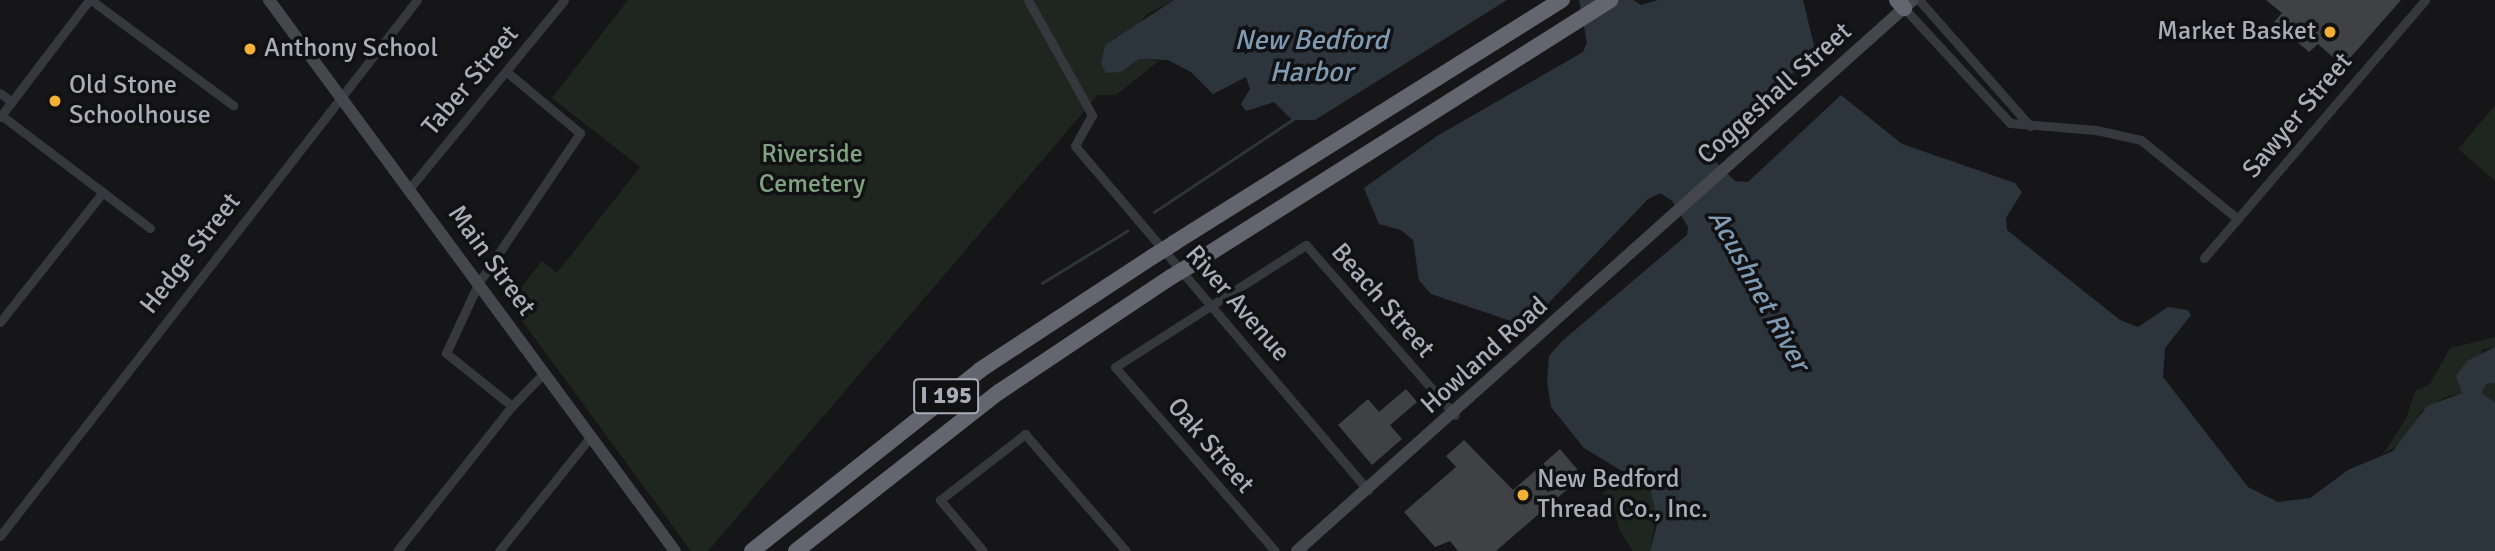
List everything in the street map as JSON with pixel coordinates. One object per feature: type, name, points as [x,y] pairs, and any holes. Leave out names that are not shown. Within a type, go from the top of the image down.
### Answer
[{"type":"highway","name":"I 195","points":[[752,551],[961,385],[1152,257],[1562,0]]},
{"type":"highway","name":"I 195","points":[[796,551],[999,392],[1171,277],[1610,0]]},
{"type":"main road","name":"Main Street","points":[[269,0],[675,551]]},
{"type":"main road","name":"Coggeshall Street","points":[[1700,193],[1905,3]]},
{"type":"main road","name":"Howland Road","points":[[1297,551],[1455,415],[1700,193]]},
{"type":"street","points":[[150,228],[1,116],[90,0],[233,105]]},
{"type":"street","name":"Hedge Street","points":[[0,536],[417,0]]},
{"type":"street","name":"Taber Street","points":[[409,189],[508,73],[564,0]]},
{"type":"street","name":"River Avenue","points":[[1028,0],[1092,115],[1074,146],[1368,490]]},
{"type":"street","points":[[1919,0],[2030,126]]},
{"type":"street","name":"Sawyer Street","points":[[2204,258],[2424,0]]},
{"type":"street","points":[[1905,3],[1995,112],[2018,127],[2096,130],[2141,140],[2238,219]]},
{"type":"street","points":[[508,73],[580,133],[479,282],[446,353],[512,406]]},
{"type":"street","points":[[0,93],[12,102]]},
{"type":"street","points":[[0,322],[103,192]]},
{"type":"street","name":"Beach Street","points":[[1211,306],[1306,245],[1455,415]]},
{"type":"street","name":"Oak Street","points":[[1211,306],[1115,367],[1275,551]]},
{"type":"street","points":[[397,551],[512,406],[544,373]]},
{"type":"street","points":[[983,551],[940,500],[1025,434],[1126,551]]},
{"type":"street","points":[[499,551],[592,436]]},
{"type":"green space","name":"Riverside Cemetery","points":[[628,0],[1174,0],[1147,14],[1134,30],[1113,38],[1121,72],[1139,59],[1159,61],[1116,95],[1098,95],[708,551],[691,551],[509,303],[542,261],[557,273],[640,167],[552,98]]},
{"type":"green space","points":[[2495,105],[2495,181],[2458,149]]},
{"type":"green space","points":[[2495,337],[2495,347],[2481,350],[2486,384],[2495,383],[2495,402],[2462,393],[2446,397],[2421,411],[2407,440],[2383,454],[2406,419],[2415,391],[2430,384],[2450,348]]},
{"type":"green space","points":[[1631,478],[1646,483],[1658,507],[1650,551],[1633,551],[1619,529],[1613,503],[1602,493]]},
{"type":"water","name":"New Bedford Harbor","points":[[1174,0],[1507,0],[1315,120],[1292,120],[1274,102],[1246,111],[1241,104],[1250,89],[1246,77],[1213,94],[1191,72],[1168,60],[1139,59],[1121,72],[1106,73],[1101,63],[1105,45]]},
{"type":"water","name":"Acushnet River","points":[[1579,0],[1633,0],[1641,5],[1658,0],[1803,0],[1815,50],[1812,58],[1720,132],[1716,162],[1735,181],[1748,182],[1841,95],[1902,144],[2015,183],[2022,192],[2006,218],[2007,230],[2120,320],[2138,327],[2168,307],[2188,310],[2191,315],[2165,348],[2163,377],[2248,487],[2278,502],[2310,498],[2348,470],[2393,451],[2427,406],[2462,393],[2456,376],[2467,361],[2495,347],[2495,383],[2486,384],[2481,393],[2495,402],[2495,551],[1650,551],[1658,521],[1650,488],[1584,448],[1551,407],[1547,381],[1549,356],[1562,341],[1687,235],[1688,227],[1672,201],[1660,193],[1648,199],[1539,313],[1517,323],[1431,294],[1419,280],[1413,240],[1401,230],[1379,224],[1364,188],[1437,136],[1583,52],[1587,43]]},
{"type":"building","name":"Market Basket","points":[[2266,0],[2401,0],[2343,66],[2318,44],[2309,52],[2274,22],[2282,13]]},
{"type":"building","points":[[1406,389],[1417,402],[1390,425],[1402,439],[1372,465],[1338,425],[1368,399],[1379,412]]},
{"type":"building","name":"New Bedford Thread Co., Inc.","points":[[1464,440],[1513,490],[1560,449],[1577,469],[1577,481],[1496,551],[1458,551],[1450,541],[1435,547],[1404,512],[1456,467],[1446,456]]},
{"type":"waterway","points":[[1154,212],[1292,120]]},
{"type":"waterway","points":[[1042,283],[1127,231]]},
{"type":"place","name":"Market Basket","points":[[2330,32]]},
{"type":"place","name":"Anthony School","points":[[250,49]]},
{"type":"place","name":"Old Stone Schoolhouse","points":[[55,101]]},
{"type":"place","name":"New Bedford Thread Co., Inc.","points":[[1523,495]]}]
